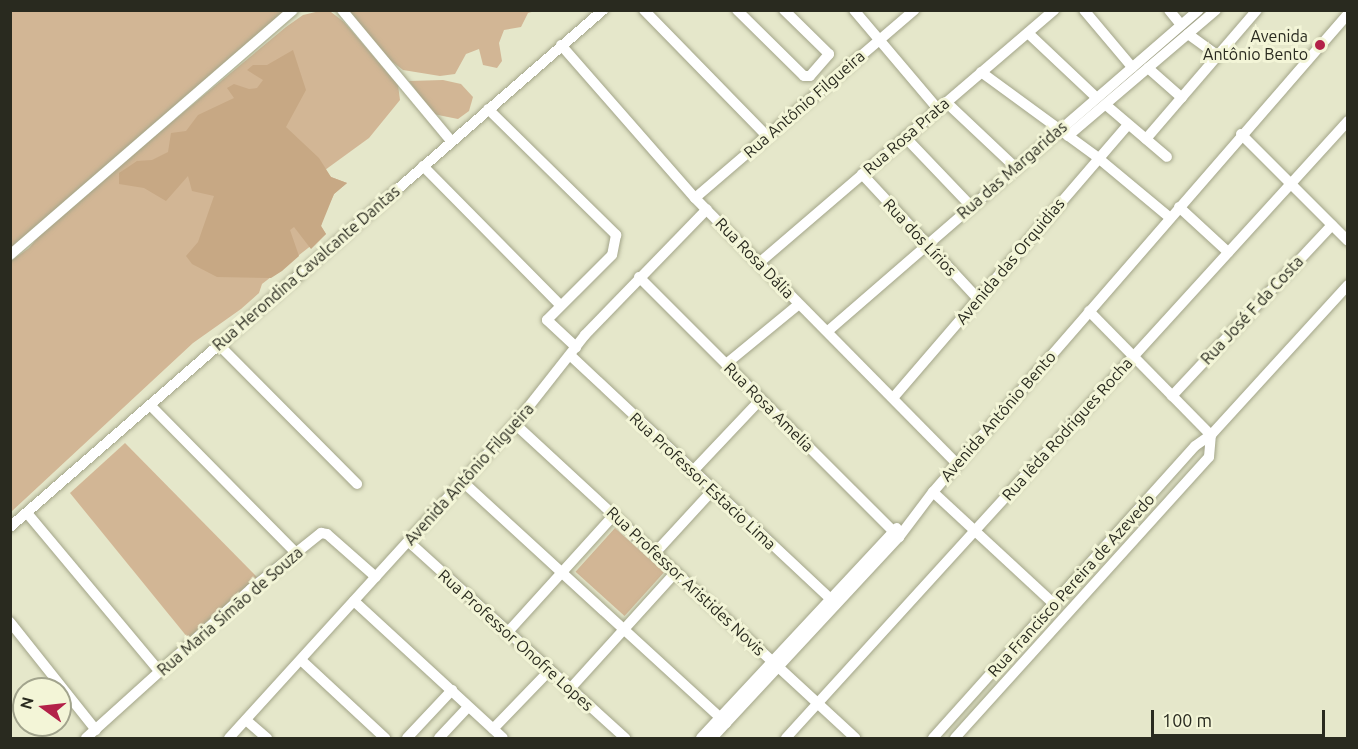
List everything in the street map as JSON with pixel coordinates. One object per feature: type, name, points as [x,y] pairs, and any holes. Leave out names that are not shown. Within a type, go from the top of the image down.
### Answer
[{"type":"street","points":[[10,255],[293,10]]},
{"type":"street","points":[[342,10],[451,141]]},
{"type":"street","name":"Rua Herondina Cavalcante Dantas","points":[[10,527],[603,10]]},
{"type":"street","points":[[644,10],[767,136]]},
{"type":"street","points":[[737,10],[804,76],[819,69],[829,54],[784,10]]},
{"type":"street","points":[[854,10],[879,40],[942,106],[1016,168]]},
{"type":"street","name":"Rua Antônio Filgueira","points":[[695,198],[914,10]]},
{"type":"street","name":"Rua Rosa Prata","points":[[759,263],[1054,10]]},
{"type":"street","points":[[1084,10],[1132,67]]},
{"type":"street","points":[[1169,10],[1184,29],[1218,56]]},
{"type":"street","name":"Rua das Margaridas","points":[[1068,136],[1148,68],[1184,29],[1198,10]]},
{"type":"street","name":"Rua das Margaridas","points":[[828,331],[1132,67],[1184,29],[1216,10]]},
{"type":"street","points":[[1146,139],[1257,10]]},
{"type":"street","name":"Avenida Antônio Bento","points":[[712,738],[724,720],[933,492],[1347,14]]},
{"type":"street","points":[[1028,33],[1096,97]]},
{"type":"street","name":"Rua Rosa Dália","points":[[561,45],[695,198],[957,464]]},
{"type":"street","points":[[1148,68],[1182,98]]},
{"type":"street","points":[[819,69],[832,81]]},
{"type":"street","points":[[981,72],[1097,157],[1169,217]]},
{"type":"street","points":[[1106,105],[1167,157]]},
{"type":"street","points":[[423,166],[560,305],[612,255],[618,242],[612,229],[488,109]]},
{"type":"street","name":"Rua Iêda Rodrigues Rocha","points":[[786,738],[1347,121]]},
{"type":"street","name":"Avenida das Orquidias","points":[[893,398],[1097,157],[1128,125]]},
{"type":"street","points":[[1241,134],[1347,241]]},
{"type":"street","points":[[905,137],[971,206]]},
{"type":"street","name":"Rua dos Lírios","points":[[862,174],[978,299]]},
{"type":"street","points":[[1179,207],[1228,252]]},
{"type":"street","name":"Avenida Antônio Filgueira","points":[[229,738],[515,424],[573,351],[639,277],[707,209]]},
{"type":"street","name":"Rua José F da Costa","points":[[1172,396],[1332,225]]},
{"type":"street","name":"Rua Rosa Amelia","points":[[639,277],[896,534]]},
{"type":"street","name":"Rua Francisco Pereira de Azevedo","points":[[933,738],[1195,446],[1211,435],[1347,285]]},
{"type":"street","points":[[726,364],[799,304]]},
{"type":"street","name":"Rua Professor Estacio Lima","points":[[560,305],[547,321],[573,351],[692,472],[833,602]]},
{"type":"street","points":[[1089,311],[1211,435]]},
{"type":"street","points":[[219,345],[357,484]]},
{"type":"street","points":[[692,472],[761,399]]},
{"type":"street","points":[[150,405],[296,553]]},
{"type":"street","name":"Rua Professor Aristides Novis","points":[[515,424],[855,738]]},
{"type":"street","name":"Rua Francisco Pereira de Azevedo","points":[[955,738],[1209,457],[1211,435]]},
{"type":"street","points":[[463,482],[724,720]]},
{"type":"street","points":[[655,553],[712,491]]},
{"type":"street","points":[[933,492],[1054,604]]},
{"type":"street","points":[[27,513],[160,672]]},
{"type":"street","points":[[507,633],[614,515]]},
{"type":"street","name":"Rua Maria Simão de Souza","points":[[87,738],[296,553],[325,533],[376,577]]},
{"type":"street","name":"Rua Professor Onofre Lopes","points":[[409,542],[569,690],[625,738]]},
{"type":"street","points":[[569,690],[676,572]]},
{"type":"street","points":[[354,601],[503,738]]},
{"type":"street","points":[[10,622],[96,730]]},
{"type":"street","points":[[301,660],[385,738]]},
{"type":"street","points":[[493,729],[549,671]]},
{"type":"street","points":[[407,738],[452,690]]},
{"type":"street","points":[[439,738],[468,706]]},
{"type":"street","points":[[246,720],[267,738]]},
{"type":"street","name":"Avenida Antônio Bento","points":[[701,738],[724,720]]},
{"type":"shaded area","points":[[11,11],[290,11],[11,249]]},
{"type":"shaded area","points":[[320,11],[331,12],[344,22],[398,85],[400,100],[369,138],[325,170],[331,177],[347,183],[334,194],[323,217],[321,226],[326,234],[262,284],[259,293],[241,309],[193,343],[11,512],[11,261],[29,248],[50,223],[286,27],[303,15]]},
{"type":"shaded area","points":[[346,11],[535,11],[528,13],[521,27],[504,30],[499,43],[502,61],[497,68],[483,65],[479,49],[466,54],[455,74],[440,76],[403,70],[390,60]]},
{"type":"shaded area","points":[[293,50],[306,90],[286,127],[319,158],[331,177],[347,183],[334,194],[321,226],[326,234],[311,249],[294,227],[290,230],[299,256],[282,271],[271,278],[217,277],[192,264],[186,256],[198,242],[214,196],[192,191],[188,176],[166,201],[144,188],[119,184],[119,173],[137,161],[152,160],[168,152],[171,133],[186,131],[198,115],[234,98],[227,88],[234,84],[249,89],[257,88],[263,80],[247,70],[253,65],[267,65]]},
{"type":"shaded area","points":[[443,80],[461,84],[473,97],[469,111],[458,119],[433,114],[409,81]]},
{"type":"shaded area","points":[[125,443],[257,577],[188,638],[70,493]]},
{"type":"shaded area","points":[[615,528],[664,572],[625,616],[576,572]]},
{"type":"place","name":"Avenida Antônio Bento","points":[[1320,45]]}]
